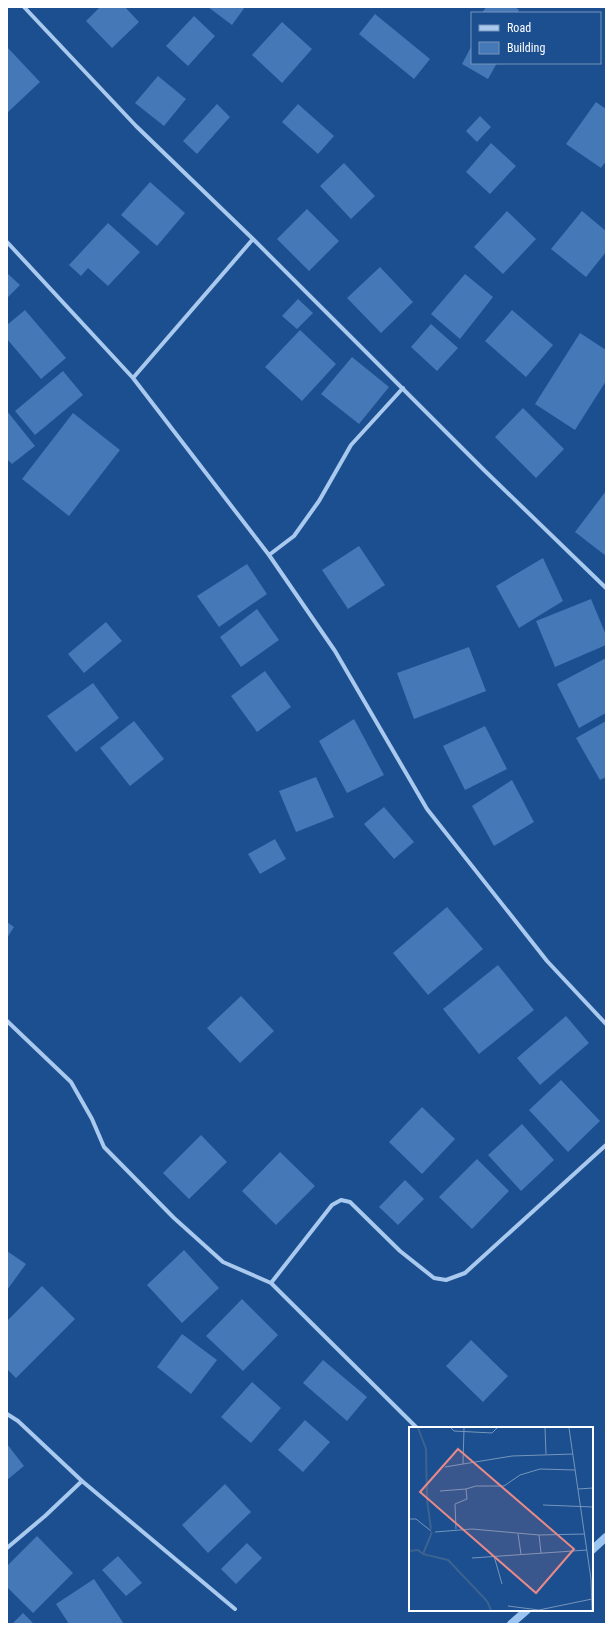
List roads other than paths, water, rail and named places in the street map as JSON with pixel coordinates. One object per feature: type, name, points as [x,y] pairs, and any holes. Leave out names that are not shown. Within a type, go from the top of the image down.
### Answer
[{"type":"street","points":[[24,7],[136,126],[253,239],[485,472],[606,588]]},
{"type":"street","points":[[133,378],[253,239]]},
{"type":"street","points":[[7,242],[133,378],[269,555],[335,651],[427,809],[547,961],[606,1024]]},
{"type":"street","points":[[269,555],[294,536],[319,501],[351,445],[403,388]]},
{"type":"street","points":[[7,1021],[71,1082],[92,1119],[104,1147],[174,1218],[223,1262],[271,1283],[416,1427]]},
{"type":"street","points":[[271,1283],[332,1205],[341,1200],[350,1202],[400,1251],[434,1278],[446,1280],[465,1272],[606,1145]]},
{"type":"street","points":[[7,1414],[18,1421],[82,1481],[235,1609]]},
{"type":"street","points":[[7,1548],[45,1516],[82,1481]]},
{"type":"waterway","points":[[593,1549],[606,1537]]},
{"type":"waterway","points":[[511,1624],[526,1611]]}]
